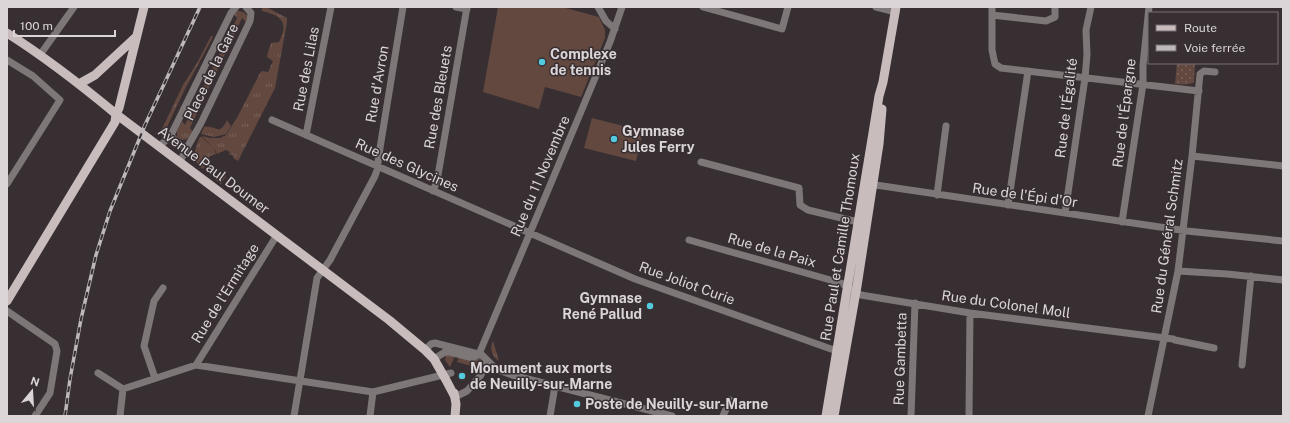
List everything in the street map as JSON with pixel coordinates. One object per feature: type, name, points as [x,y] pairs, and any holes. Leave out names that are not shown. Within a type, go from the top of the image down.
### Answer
[{"type":"main road","points":[[7,291],[105,128],[119,108],[144,7]]},
{"type":"main road","name":"Rue Paul et Camille Thomoux","points":[[826,416],[856,292],[879,96],[897,9]]},
{"type":"main road","name":"Avenue Paul Doumer","points":[[7,32],[93,95],[116,114],[389,320],[405,329],[444,364],[455,397],[455,416]]},
{"type":"main road","points":[[78,84],[95,75],[136,37]]},
{"type":"main road","points":[[93,95],[95,75]]},
{"type":"main road","points":[[7,301],[115,122],[116,114]]},
{"type":"main road","name":"Rue Paul et Camille Thomoux","points":[[834,416],[847,287],[858,222],[868,184]]},
{"type":"street","points":[[40,56],[74,7]]},
{"type":"street","name":"Place de la Gare","points":[[160,146],[171,135],[231,13],[236,7]]},
{"type":"street","name":"Place de la Gare","points":[[180,162],[186,148],[196,134],[250,21],[252,13],[246,7]]},
{"type":"street","name":"Rue des Lilas","points":[[306,135],[331,7]]},
{"type":"street","name":"Rue d'Avron","points":[[294,416],[317,278],[330,260],[375,176],[378,166],[403,7]]},
{"type":"street","points":[[456,7],[467,8]]},
{"type":"street","points":[[598,7],[606,21],[615,29]]},
{"type":"street","name":"Rue du 11 Novembre","points":[[479,354],[615,29],[622,7]]},
{"type":"street","points":[[703,7],[782,29],[788,7]]},
{"type":"street","name":"Rue Paul et Camille Thomoux","points":[[876,7],[897,9]]},
{"type":"street","points":[[992,7],[992,50],[995,64],[1000,68],[1199,91]]},
{"type":"street","points":[[992,15],[1046,21],[1055,17],[1056,7]]},
{"type":"street","name":"Rue de l'Égalité","points":[[1065,213],[1086,78],[1086,30],[1091,7]]},
{"type":"street","name":"Rue des Bleuets","points":[[433,191],[437,181],[467,8]]},
{"type":"street","name":"Rue de l'Épargne","points":[[1122,222],[1143,84],[1143,65],[1148,17]]},
{"type":"street","points":[[7,60],[33,76],[60,100],[7,184]]},
{"type":"street","points":[[1008,205],[1028,71]]},
{"type":"street","name":"Rue du Général Schmitz","points":[[1148,416],[1178,271],[1200,74],[1204,71],[1215,72]]},
{"type":"street","name":"Rue des Glycines","points":[[272,120],[530,233]]},
{"type":"street","points":[[937,195],[946,126]]},
{"type":"street","points":[[171,135],[176,142],[186,148]]},
{"type":"street","points":[[1192,156],[1283,166]]},
{"type":"street","points":[[701,162],[799,188],[800,205],[808,210],[858,222]]},
{"type":"street","name":"Rue de l'Épi d'Or","points":[[868,184],[1122,222],[1283,241]]},
{"type":"street","name":"Rue Joliot Curie","points":[[530,233],[635,279],[841,351]]},
{"type":"street","name":"Rue de l'Ermitage","points":[[196,365],[277,235]]},
{"type":"street","name":"Rue de la Paix","points":[[689,240],[841,283],[847,287]]},
{"type":"street","points":[[1178,271],[1228,274],[1283,280]]},
{"type":"street","points":[[1242,365],[1251,276]]},
{"type":"street","name":"Rue du Colonel Moll","points":[[847,287],[861,295],[915,304],[970,313],[1164,338],[1214,348]]},
{"type":"street","points":[[155,378],[144,346],[154,301],[163,288]]},
{"type":"street","name":"Rue Gambetta","points":[[912,416],[915,304]]},
{"type":"street","points":[[7,311],[56,344],[50,393],[35,416]]},
{"type":"street","points":[[969,416],[970,313]]},
{"type":"street","points":[[427,348],[435,343],[479,354],[500,371],[672,416]]},
{"type":"street","points":[[436,358],[445,352],[473,358],[479,354]]},
{"type":"street","points":[[455,397],[467,391],[481,375],[487,360]]},
{"type":"street","points":[[123,389],[196,365],[374,392],[448,374]]},
{"type":"street","points":[[98,373],[123,389]]},
{"type":"street","points":[[550,416],[555,386]]},
{"type":"street","points":[[120,416],[123,389]]},
{"type":"street","points":[[370,416],[374,392]]},
{"type":"street","points":[[723,416],[730,400]]},
{"type":"green space","points":[[262,7],[266,7],[287,18],[287,22],[275,88],[238,161],[233,158],[234,156],[229,154],[230,152],[226,150],[217,154],[202,136],[220,138],[226,135],[238,116],[260,73],[262,71],[268,72],[273,61],[267,57],[268,52],[271,43],[279,42],[282,35],[283,25],[279,18],[262,11]]},
{"type":"green space","name":"Complexe de tennis","points":[[498,7],[562,7],[599,17],[605,30],[605,38],[581,97],[545,87],[539,109],[483,92]]},
{"type":"green space","points":[[237,11],[244,12],[248,17],[247,23],[242,18],[190,128],[194,133],[186,140],[182,140],[177,137],[177,131],[182,121],[185,125],[237,18],[233,13]]},
{"type":"green space","points":[[211,36],[213,37],[184,91],[165,131],[162,134],[160,133],[158,131],[161,131],[183,85],[197,63]]},
{"type":"green space","points":[[1177,64],[1195,64],[1194,82],[1187,84],[1175,84]]},
{"type":"green space","name":"Gymnase Jules Ferry","points":[[592,118],[643,131],[636,161],[584,148]]},
{"type":"green space","points":[[227,120],[231,126],[226,134],[214,137],[201,134],[204,127],[220,129]]},
{"type":"green space","points":[[200,137],[202,137],[214,149],[216,154],[210,156],[203,169],[199,166],[195,158],[195,150]]},
{"type":"green space","points":[[219,173],[226,176],[221,184],[215,179]]},
{"type":"green space","points":[[493,341],[499,361],[492,352],[491,347]]},
{"type":"green space","points":[[446,355],[455,356],[450,367],[445,360]]},
{"type":"green space","points":[[459,357],[475,361],[481,358],[483,360],[479,371],[475,367],[457,362]]},
{"type":"railway","points":[[65,416],[81,319],[96,255],[110,211],[145,125],[200,7]]},
{"type":"place","name":"Complexe de tennis","points":[[542,62]]},
{"type":"place","name":"Gymnase Jules Ferry","points":[[614,139]]},
{"type":"place","name":"Gymnase René Pallud","points":[[650,306]]},
{"type":"place","name":"Monument aux morts de Neuilly-sur-Marne","points":[[462,376]]},
{"type":"place","name":"Poste de Neuilly-sur-Marne","points":[[577,404]]}]
